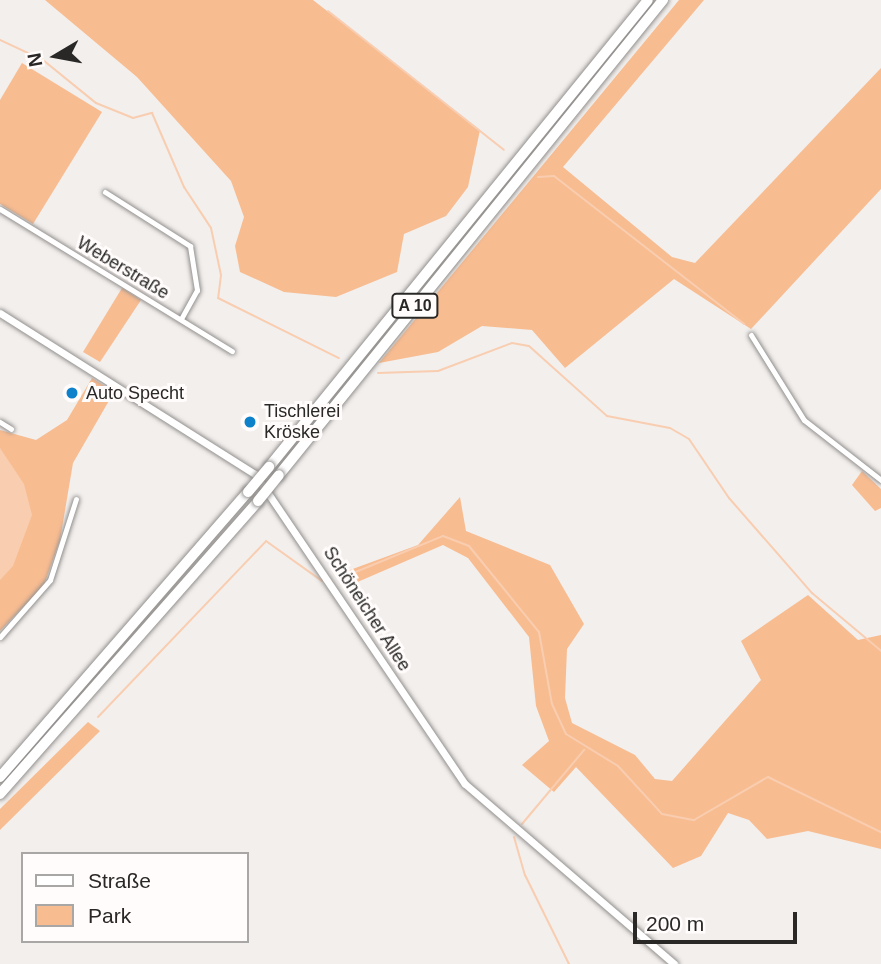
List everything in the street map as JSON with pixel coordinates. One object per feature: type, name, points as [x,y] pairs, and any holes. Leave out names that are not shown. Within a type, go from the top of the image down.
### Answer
[{"type":"highway","name":"A 10","points":[[0,777],[269,467],[648,0]]},
{"type":"highway","name":"A 10","points":[[0,794],[258,501],[663,0]]},
{"type":"street","points":[[105,191],[190,246],[197,290],[181,319]]},
{"type":"street","points":[[0,221],[3,211]]},
{"type":"street","name":"Weberstraße","points":[[3,211],[232,351]]},
{"type":"street","name":"Schöneicher Allee","points":[[0,313],[255,474],[465,784],[674,964]]},
{"type":"street","points":[[751,335],[795,410],[881,480]]},
{"type":"street","points":[[0,422],[11,429]]},
{"type":"street","points":[[0,637],[45,589],[76,499]]},
{"type":"green space","points":[[45,0],[313,0],[480,130],[468,187],[446,216],[404,234],[397,272],[336,297],[284,292],[240,272],[235,246],[244,217],[231,181],[137,77]]},
{"type":"green space","points":[[679,0],[704,0],[563,167],[672,257],[695,263],[881,68],[881,189],[751,329],[674,279],[565,368],[532,330],[482,326],[438,352],[379,363]]},
{"type":"green space","points":[[22,63],[102,112],[33,224],[0,204],[0,100]]},
{"type":"green space","points":[[122,288],[141,300],[100,362],[83,352]]},
{"type":"green space","points":[[92,378],[114,392],[73,463],[60,540],[44,585],[0,631],[0,430],[36,440],[67,420]]},
{"type":"green space","points":[[862,471],[881,489],[881,508],[875,511],[852,485]]},
{"type":"green space","points":[[460,497],[466,531],[550,565],[584,624],[567,649],[565,698],[572,723],[635,755],[655,779],[672,781],[761,680],[741,641],[808,595],[858,640],[881,635],[881,849],[808,831],[767,839],[749,820],[728,813],[701,856],[673,868],[576,767],[554,792],[522,765],[549,741],[536,706],[529,637],[468,558],[443,545],[346,587],[339,574],[418,545]]},
{"type":"green space","points":[[88,722],[100,731],[0,830],[0,809]]},
{"type":"shaded area","points":[[0,448],[24,484],[32,515],[13,566],[0,580]]},
{"type":"waterway","points":[[328,11],[504,150]]},
{"type":"waterway","points":[[0,40],[43,60],[96,103],[133,118],[152,113],[184,187],[211,228],[221,275],[218,298],[339,358]]},
{"type":"waterway","points":[[538,177],[554,176],[744,324]]},
{"type":"waterway","points":[[378,373],[438,371],[512,343],[529,346],[607,416],[670,428],[689,439],[729,498],[812,593],[881,651]]},
{"type":"waterway","points":[[341,578],[443,536],[469,546],[539,632],[552,704],[566,734],[618,766],[662,814],[694,820],[768,777],[881,832]]},
{"type":"waterway","points":[[98,717],[266,541],[322,581]]},
{"type":"waterway","points":[[522,824],[584,750]]},
{"type":"waterway","points":[[514,837],[525,875],[569,964]]},
{"type":"place","name":"Auto Specht","points":[[72,393]]},
{"type":"place","name":"Tischlerei Kröske","points":[[250,422]]}]
